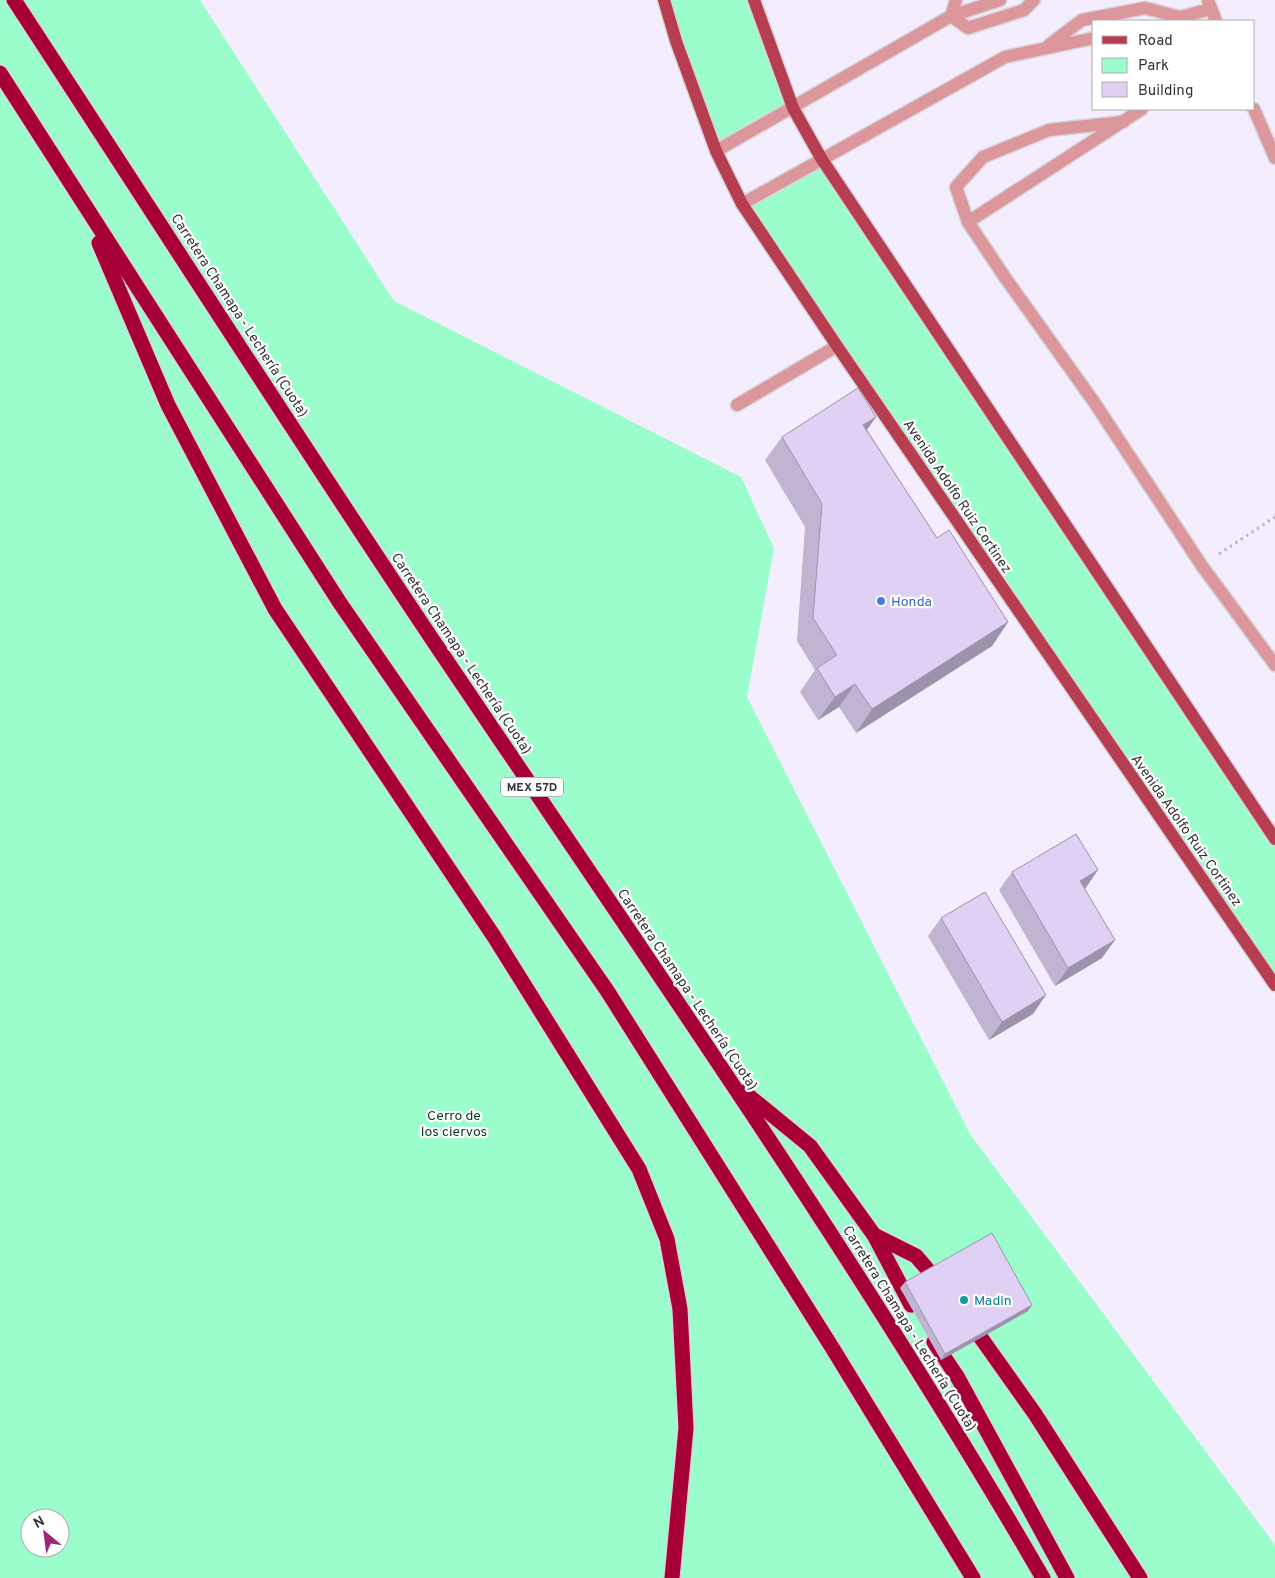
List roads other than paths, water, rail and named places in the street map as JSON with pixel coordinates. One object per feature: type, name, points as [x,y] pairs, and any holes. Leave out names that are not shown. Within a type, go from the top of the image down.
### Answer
[{"type":"highway","name":"Carretera Chamapa - Lechería (Cuota)","points":[[14,0],[430,636],[732,1083],[886,1317],[986,1479],[1043,1578]]},
{"type":"highway","points":[[0,73],[340,603],[608,992],[817,1324],[973,1578]]},
{"type":"highway","points":[[83,204],[168,404],[275,609],[495,938],[639,1169],[667,1239],[680,1309],[686,1428],[672,1578]]},
{"type":"highway","points":[[732,1083],[810,1146],[874,1235],[917,1315]]},
{"type":"highway","points":[[874,1235],[916,1256],[951,1296]]},
{"type":"highway","points":[[962,1311],[1035,1414],[1140,1578]]},
{"type":"highway","points":[[927,1331],[958,1378],[1067,1578]]},
{"type":"main road","name":"Avenida Adolfo Ruiz Cortinez","points":[[664,0],[676,41],[716,151],[742,204],[837,346],[1275,985]]},
{"type":"main road","points":[[754,0],[793,108],[821,158],[1275,839]]},
{"type":"lane","points":[[951,16],[956,0]]},
{"type":"lane","points":[[716,151],[951,16],[1000,0]]},
{"type":"lane","points":[[951,16],[968,28],[1024,10],[1034,0]]},
{"type":"lane","points":[[1167,20],[1180,17],[1209,4],[1216,20]]},
{"type":"lane","points":[[1045,48],[1082,20],[1145,8],[1180,17]]},
{"type":"lane","points":[[742,204],[1004,57],[1092,38]]},
{"type":"lane","points":[[968,222],[1141,110]]},
{"type":"lane","points":[[1254,110],[1275,158]]},
{"type":"lane","points":[[1123,122],[1049,130],[983,157],[956,187],[968,222],[1136,464],[1202,566],[1275,666]]},
{"type":"lane","points":[[737,404],[837,346]]},
{"type":"place","name":"Honda","points":[[881,601]]},
{"type":"place","name":"Madin","points":[[964,1300]]},
{"type":"park label","name":"Cerro de los ciervos","points":[[454,1124]]}]
